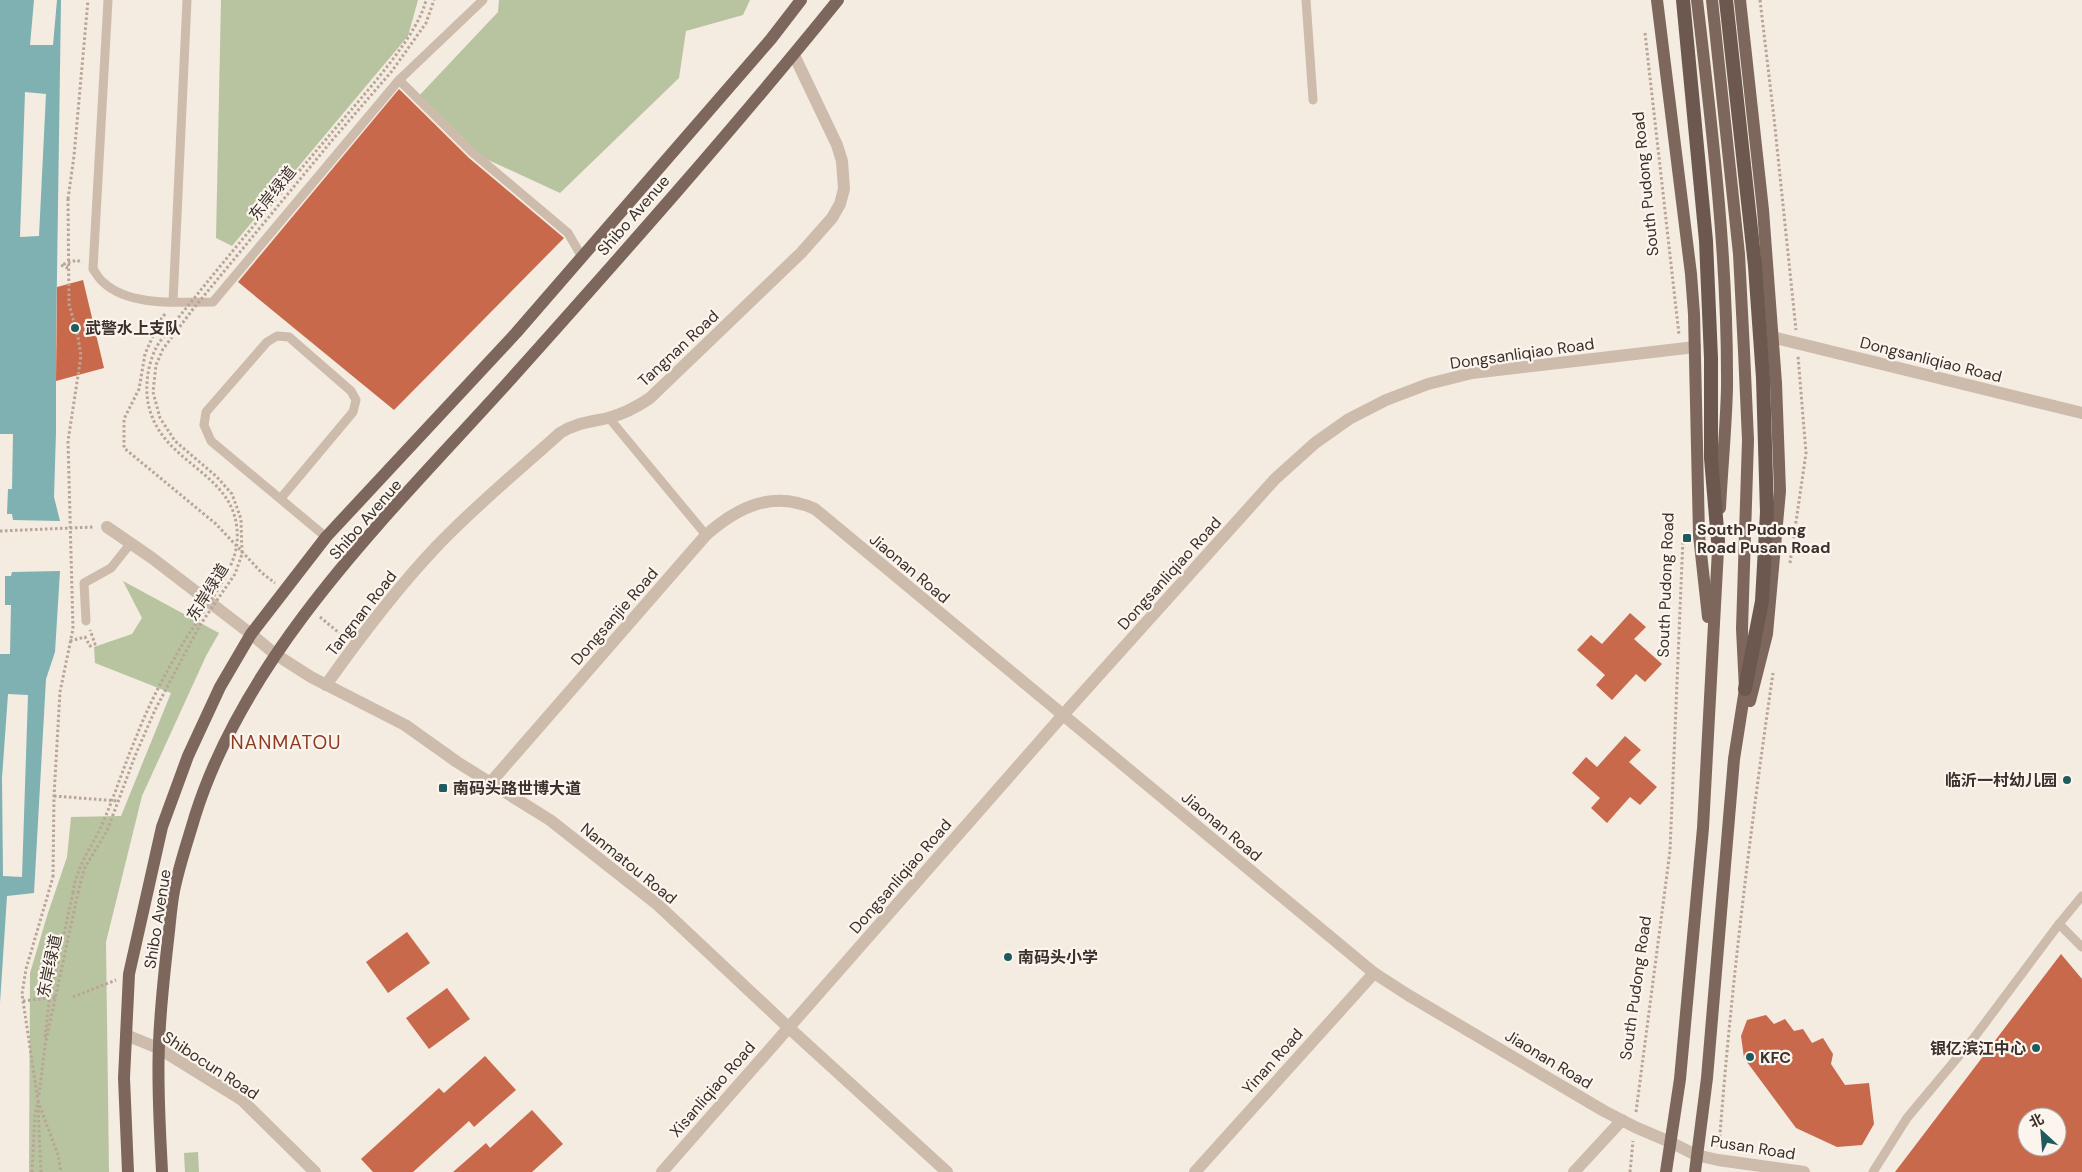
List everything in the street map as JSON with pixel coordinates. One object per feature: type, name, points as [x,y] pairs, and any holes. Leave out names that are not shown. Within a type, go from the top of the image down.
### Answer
[{"type":"highway","points":[[1683,0],[1706,241],[1711,358],[1711,458],[1718,541]]},
{"type":"highway","points":[[1726,0],[1755,266],[1763,378],[1767,512],[1762,601],[1746,689]]},
{"type":"main road","name":"Shibo Avenue","points":[[128,1172],[124,1078],[129,974],[162,827],[188,756],[220,687],[251,634],[326,537],[516,333],[771,39],[801,0]]},
{"type":"main road","name":"Shibo Avenue","points":[[162,1172],[158,1048],[163,980],[174,891],[196,813],[223,749],[246,702],[275,654],[367,538],[526,362],[794,55],[838,0]]},
{"type":"main road","name":"South Pudong Road","points":[[1657,0],[1691,274],[1695,347],[1699,535],[1712,656]]},
{"type":"main road","name":"South Pudong Road","points":[[1666,1172],[1680,1079],[1703,828],[1726,388],[1723,265],[1711,121],[1697,0]]},
{"type":"main road","points":[[1695,1172],[1707,1078],[1734,759],[1746,689],[1742,629],[1748,440],[1745,361],[1739,254],[1712,0]]},
{"type":"main road","points":[[1734,759],[1767,634],[1780,491],[1776,383],[1763,210],[1740,0]]},
{"type":"street","name":"Tangnan Road","points":[[326,686],[355,645],[437,546],[553,440],[572,426],[586,421],[609,418],[638,406],[665,386],[801,253],[832,218],[840,204],[844,189],[845,175],[842,161],[837,145],[794,55]]},
{"type":"street","name":"Dongsanliqiao Road","points":[[1772,337],[2082,413]]},
{"type":"street","name":"Dongsanliqiao Road","points":[[788,1027],[1063,715],[1275,479],[1315,443],[1349,418],[1386,400],[1428,384],[1472,374],[1695,347]]},
{"type":"street","name":"Jiaonan Road","points":[[780,500],[799,502],[814,509],[1374,972],[1408,995],[1622,1120],[1670,1142]]},
{"type":"street","name":"Dongsanjie Road","points":[[492,782],[706,535],[723,520],[741,510],[761,502],[780,500]]},
{"type":"street","name":"Nanmatou Road","points":[[107,527],[131,543],[275,654],[326,686],[405,725],[457,762],[492,782],[550,820],[658,905],[947,1172]]},
{"type":"street","name":"Yinan Road","points":[[1195,1172],[1374,972]]},
{"type":"street","name":"Xisanliqiao Road","points":[[662,1172],[788,1027]]},
{"type":"street","name":"Shibocun Road","points":[[126,1034],[158,1048],[242,1100],[315,1172]]},
{"type":"street","points":[[1574,1172],[1622,1120]]},
{"type":"street","name":"Pusan Road","points":[[1670,1142],[1696,1155],[1804,1172]]},
{"type":"lane","points":[[108,0],[93,269],[103,283],[120,293],[145,300],[174,302],[214,302],[399,80],[483,0]]},
{"type":"lane","points":[[174,302],[187,0]]},
{"type":"lane","points":[[1306,0],[1313,100]]},
{"type":"lane","points":[[399,80],[473,153],[568,233],[582,257]]},
{"type":"lane","points":[[281,498],[353,412],[356,400],[351,391],[288,337],[277,336],[267,342],[206,412],[204,425],[211,441],[326,537]]},
{"type":"lane","points":[[609,418],[706,535]]},
{"type":"lane","points":[[86,621],[84,583],[111,568],[131,543]]},
{"type":"lane","points":[[1873,1172],[1908,1118],[1973,1039],[2082,896]]},
{"type":"lane","points":[[2059,924],[2082,947]]},
{"type":"path","points":[[41,1172],[38,1101],[22,994],[26,969],[53,877],[54,796],[60,692],[73,629],[68,441],[80,356],[78,337],[69,304],[68,199],[74,156],[88,0]]},
{"type":"path","points":[[32,1172],[35,1114],[50,997],[78,868],[99,831],[138,733],[158,690],[187,635],[229,571],[236,545],[235,518],[227,499],[217,485],[169,445],[154,422],[149,406],[147,388],[153,356],[163,338],[204,286],[298,171],[379,77],[422,15],[426,0]]},
{"type":"path","name":"东岸绿道","points":[[61,1172],[58,1155],[38,1101],[45,1045],[84,869],[107,831],[155,710],[200,626],[235,574],[242,554],[241,519],[232,494],[217,477],[175,441],[160,418],[153,392],[156,366],[163,349],[193,309],[334,138],[392,71],[426,23],[434,0]]},
{"type":"path","name":"South Pudong Road","points":[[1644,29],[1680,348]]},
{"type":"path","points":[[68,268],[60,265],[77,260]]},
{"type":"path","points":[[174,302],[160,320],[145,354],[139,389],[124,419],[124,448],[216,524],[262,573],[284,589]]},
{"type":"path","points":[[0,531],[107,527]]},
{"type":"path","name":"South Pudong Road","points":[[1630,1172],[1640,1077],[1670,851],[1684,537]]},
{"type":"path","points":[[310,608],[355,645]]},
{"type":"path","points":[[70,641],[85,637],[90,646],[95,644],[86,621]]},
{"type":"path","points":[[54,796],[118,801]]},
{"type":"path","points":[[73,997],[129,974]]},
{"type":"path","points":[[23,1001],[56,997]]},
{"type":"green space","points":[[221,0],[418,0],[408,36],[232,246],[216,238]]},
{"type":"green space","points":[[499,0],[750,0],[743,15],[686,31],[679,78],[560,193],[473,153],[416,99],[498,12]]},
{"type":"green space","points":[[123,581],[219,633],[206,656],[142,796],[106,942],[109,1172],[29,1172],[30,973],[67,857],[71,817],[121,816],[171,693],[95,663],[94,647],[132,634],[142,618]]},
{"type":"green space","points":[[198,1152],[199,1172],[185,1172],[184,1153]]},
{"type":"water","points":[[0,0],[61,0],[54,497],[60,521],[60,571],[55,652],[46,679],[34,893],[7,896],[0,1003]]},
{"type":"pier","points":[[34,0],[57,0],[53,45],[30,45]]},
{"type":"pier","points":[[25,92],[46,94],[39,236],[20,237]]},
{"type":"pier","points":[[0,434],[13,434],[12,489],[8,489],[7,514],[12,514],[13,520],[60,521],[60,571],[12,572],[11,576],[5,576],[5,605],[11,605],[10,654],[0,654]]},
{"type":"pier","points":[[8,694],[28,695],[22,877],[3,876],[2,778]]},
{"type":"building","points":[[399,89],[469,158],[564,238],[394,410],[238,282]]},
{"type":"building","name":"武警水上支队","points":[[83,280],[104,368],[56,381],[57,287]]},
{"type":"building","points":[[1630,613],[1646,627],[1634,639],[1662,664],[1645,682],[1636,674],[1612,700],[1596,685],[1605,675],[1577,650],[1591,635],[1602,644]]},
{"type":"building","points":[[1625,736],[1641,750],[1629,762],[1657,787],[1640,805],[1630,797],[1607,823],[1591,808],[1600,798],[1572,773],[1586,757],[1597,767]]},
{"type":"building","points":[[407,932],[430,963],[388,993],[366,962]]},
{"type":"building","name":"银亿滨江中心","points":[[2061,954],[2082,979],[2082,1172],[1895,1172]]},
{"type":"building","points":[[447,988],[470,1019],[429,1049],[406,1018]]},
{"type":"building","points":[[1766,1015],[1774,1024],[1785,1019],[1794,1031],[1803,1029],[1812,1043],[1823,1038],[1833,1054],[1831,1064],[1845,1085],[1869,1083],[1874,1124],[1862,1145],[1837,1147],[1796,1128],[1744,1058],[1741,1036],[1747,1020]]},
{"type":"building","points":[[485,1056],[516,1090],[474,1127],[469,1121],[413,1172],[373,1172],[361,1159],[439,1088],[444,1093]]},
{"type":"building","points":[[532,1110],[563,1144],[532,1172],[453,1172],[486,1143],[490,1148]]},
{"type":"place","name":"武警水上支队","points":[[75,328]]},
{"type":"place","name":"South Pudong Road Pusan Road","points":[[1687,538]]},
{"type":"place","name":"临沂一村幼儿园","points":[[2067,780]]},
{"type":"place","name":"南码头路世博大道","points":[[443,788]]},
{"type":"place","name":"南码头小学","points":[[1008,957]]},
{"type":"place","name":"银亿滨江中心","points":[[2036,1048]]},
{"type":"place","name":"KFC","points":[[1750,1057]]},
{"type":"district","name":"NANMATOU","points":[[286,742]]}]
